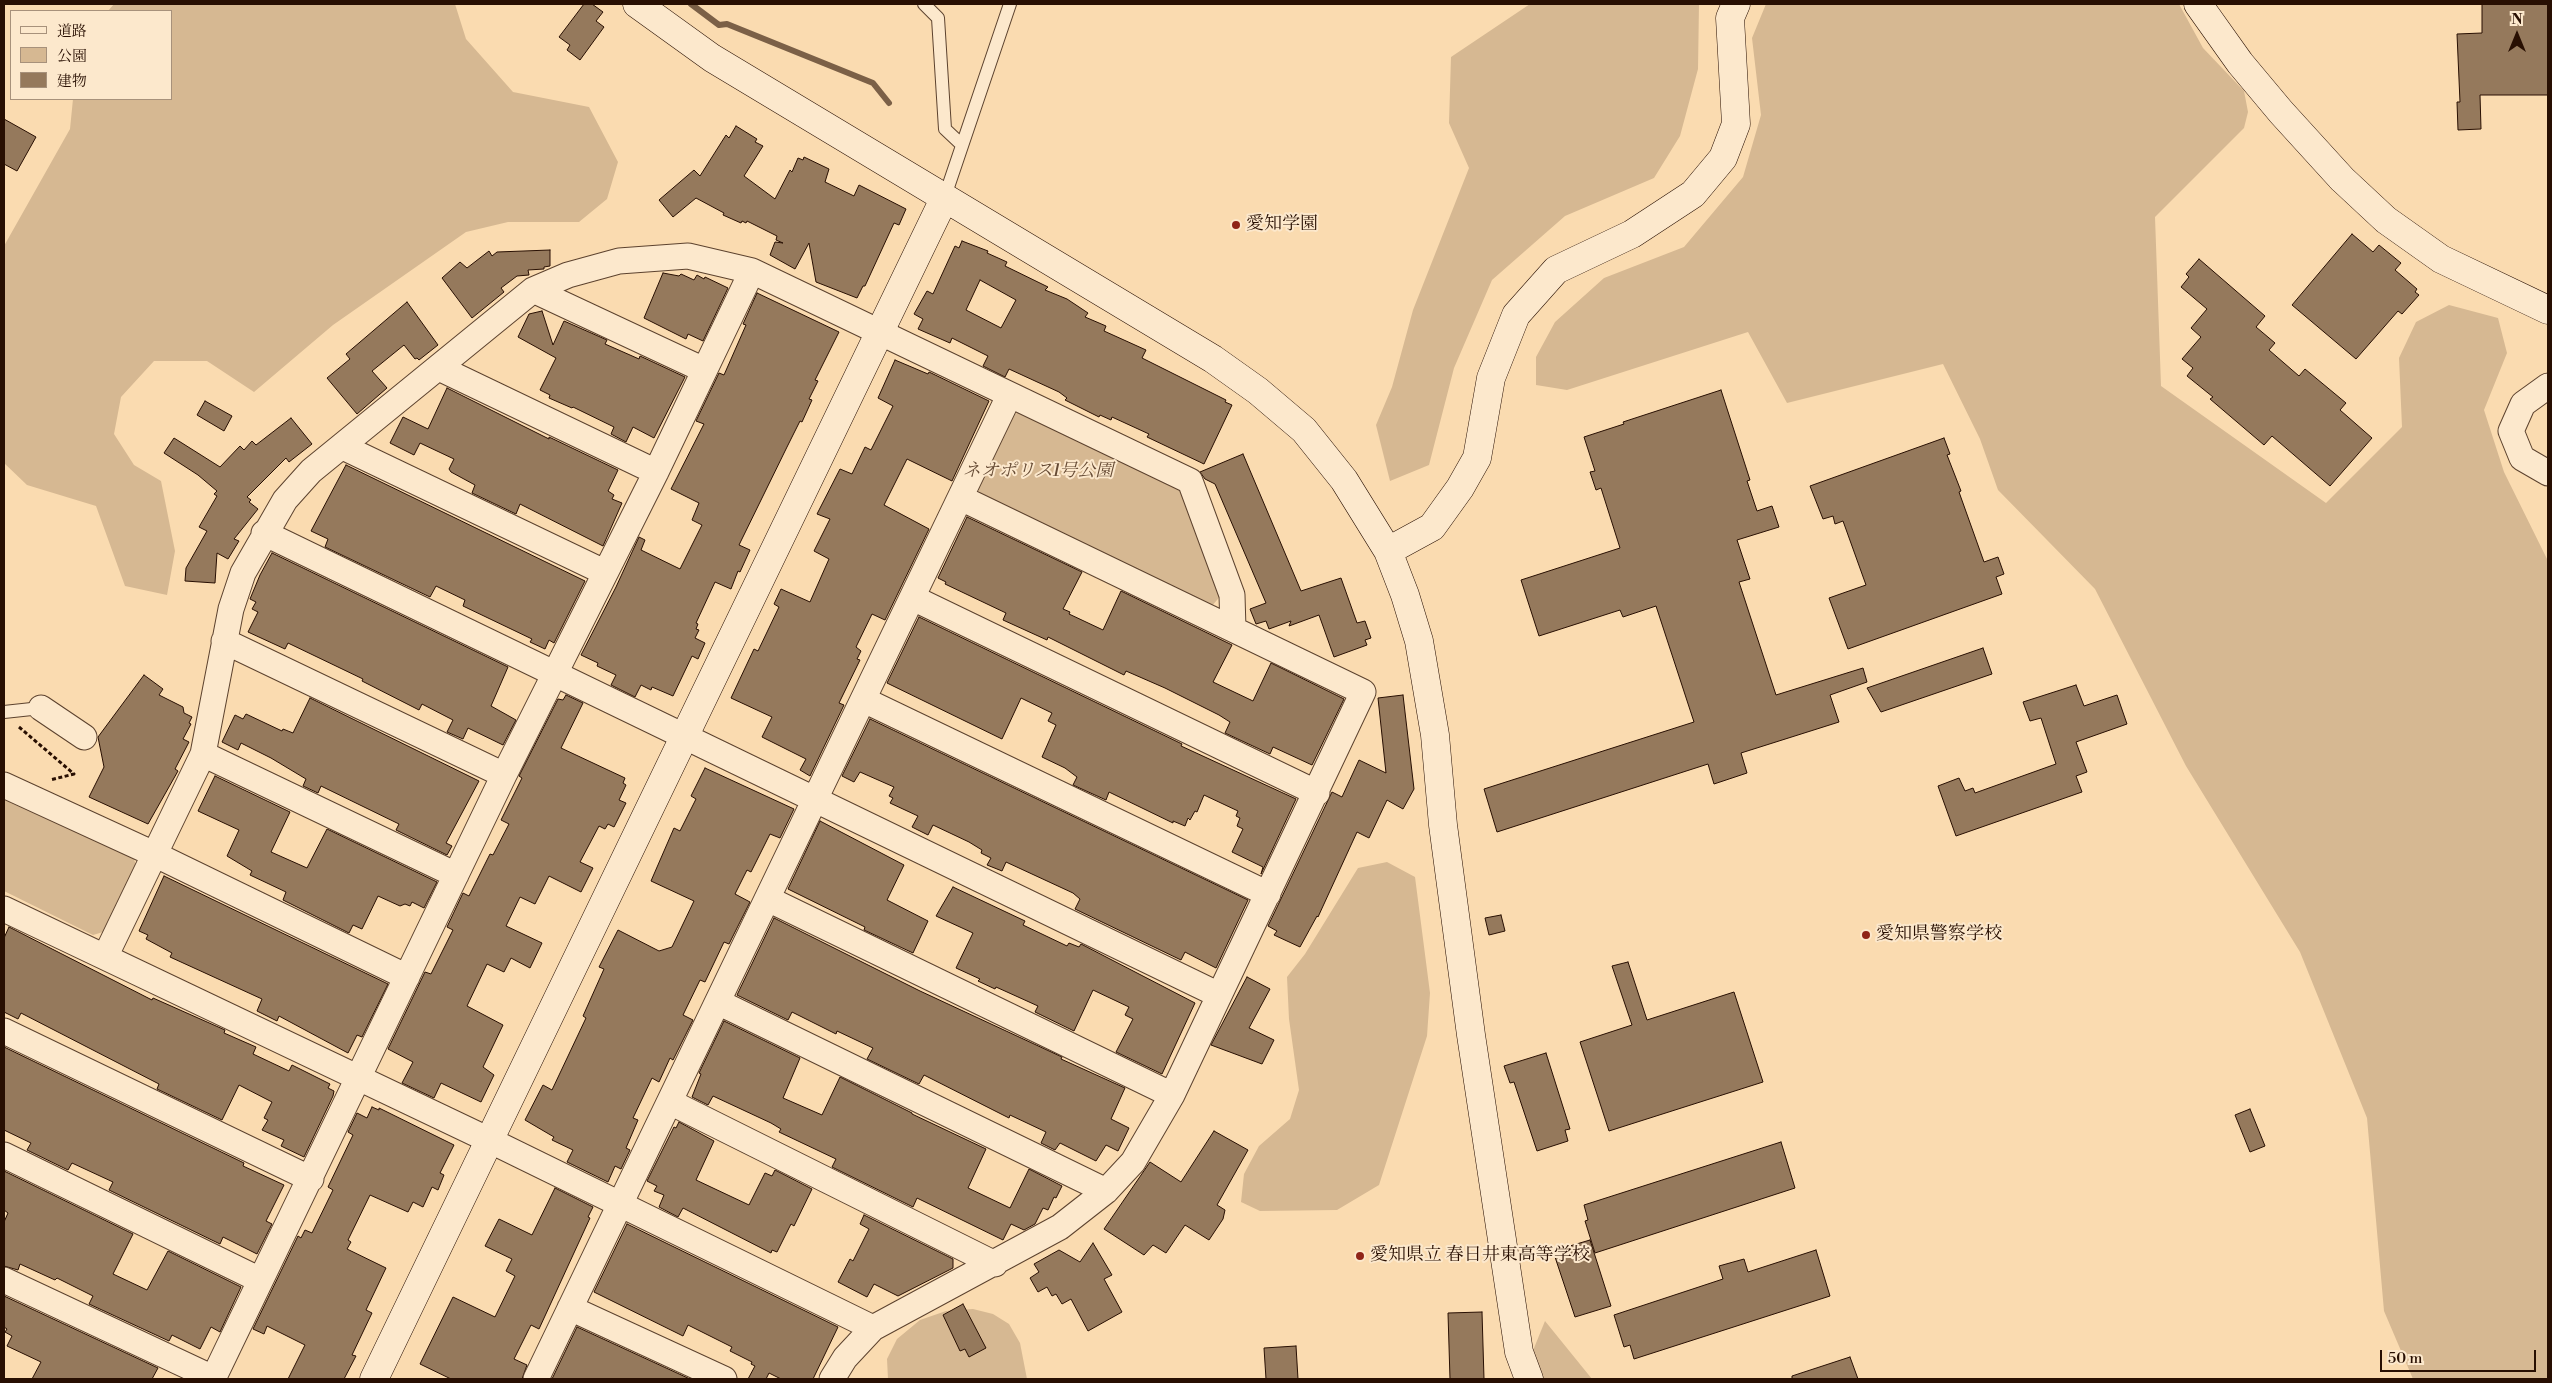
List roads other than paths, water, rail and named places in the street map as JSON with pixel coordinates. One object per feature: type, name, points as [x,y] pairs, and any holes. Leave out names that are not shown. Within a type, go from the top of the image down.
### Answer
[{"type":"street","points":[[636,4],[712,58],[1213,359],[1258,392],[1304,430],[1338,472],[1388,551],[1405,596],[1421,650],[1435,736],[1443,825],[1471,1035],[1519,1352],[1529,1379]]},
{"type":"street","points":[[1388,551],[1432,527],[1460,488],[1476,458],[1491,378],[1516,315],[1556,270],[1632,234],[1693,194],[1723,158],[1736,124],[1730,18],[1736,4]]},
{"type":"street","points":[[2198,4],[2240,63],[2281,112],[2342,179],[2386,220],[2441,259],[2548,310]]},
{"type":"street","points":[[374,1379],[944,199]]},
{"type":"street","points":[[105,957],[203,754],[231,609],[243,573],[264,533],[285,500],[311,471],[343,447],[532,290],[568,275],[619,261],[688,256],[752,271],[1009,396],[1190,481],[1232,595],[1233,629]]},
{"type":"street","points":[[4,1280],[213,1379],[504,775],[604,572],[656,472],[752,271]]},
{"type":"street","points":[[532,290],[704,370]]},
{"type":"street","points":[[439,368],[656,472]]},
{"type":"street","points":[[2548,386],[2523,404],[2511,431],[2522,458],[2548,473]]},
{"type":"street","points":[[536,1379],[1009,396]]},
{"type":"street","points":[[343,447],[604,572]]},
{"type":"street","points":[[832,1379],[845,1358],[873,1328],[995,1264],[1060,1227],[1106,1191],[1133,1162],[1172,1096],[1363,692],[961,498]]},
{"type":"street","points":[[264,533],[555,672],[685,737],[1219,995]]},
{"type":"street","points":[[913,598],[1317,792]]},
{"type":"street","points":[[224,642],[504,775]]},
{"type":"street","points":[[864,700],[1268,894]]},
{"type":"street","points":[[41,708],[84,736]]},
{"type":"street","points":[[203,754],[456,875]]},
{"type":"street","points":[[4,785],[154,854],[407,977]]},
{"type":"street","points":[[768,899],[1172,1096]]},
{"type":"street","points":[[4,909],[489,1140],[873,1328]]},
{"type":"street","points":[[718,1002],[1106,1191]]},
{"type":"street","points":[[4,1031],[311,1179]]},
{"type":"street","points":[[670,1102],[995,1264]]},
{"type":"street","points":[[4,1155],[260,1280]]},
{"type":"street","points":[[570,1308],[724,1379]]},
{"type":"lane","points":[[924,4],[938,18],[945,129],[962,144]]},
{"type":"lane","points":[[944,199],[1010,4]]},
{"type":"lane","points":[[4,712],[41,708]]},
{"type":"waterway","points":[[691,4],[719,25],[727,24],[873,83],[889,103]]},
{"type":"place","name":"愛知学園","points":[[1236,225]]},
{"type":"place","name":"愛知県警察学校","points":[[1866,935]]},
{"type":"place","name":"愛知県立 春日井東高等学校","points":[[1360,1256]]},
{"type":"park label","name":"ネオポリス1号公園","points":[[1038,472]]}]
